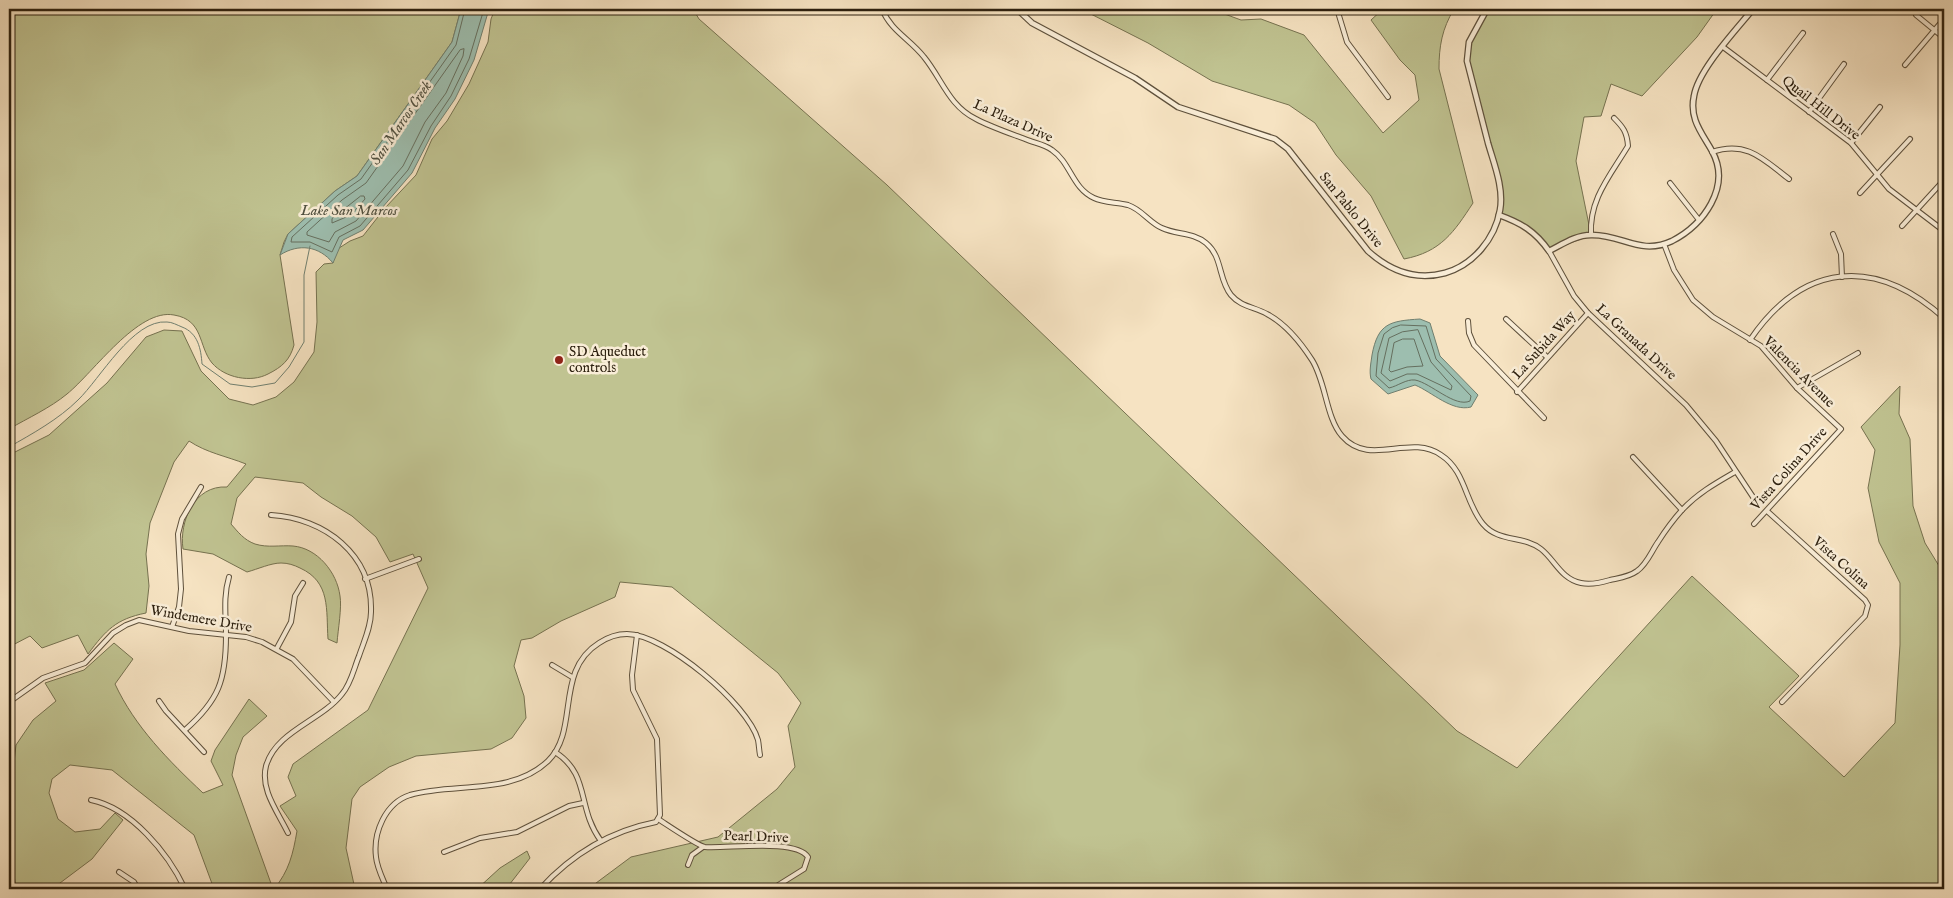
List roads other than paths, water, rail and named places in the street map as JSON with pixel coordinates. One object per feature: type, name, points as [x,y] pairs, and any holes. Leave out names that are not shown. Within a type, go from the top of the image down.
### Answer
[{"type":"street","name":"La Plaza Drive","points":[[882,9],[896,33],[923,55],[951,100],[967,114],[1050,148],[1062,158],[1074,181],[1082,191],[1095,199],[1128,205],[1161,228],[1198,238],[1207,244],[1219,262],[1225,285],[1232,297],[1245,306],[1275,318],[1303,348],[1314,363],[1324,387],[1335,424],[1346,440],[1370,452],[1404,446],[1423,446],[1437,452],[1453,465],[1461,478],[1477,516],[1495,535],[1531,543],[1541,548],[1563,574],[1572,580],[1596,584],[1629,576],[1640,570],[1682,510],[1704,491],[1735,472]]},
{"type":"street","name":"San Pablo Drive","points":[[1017,9],[1032,23],[1135,78],[1178,107],[1275,139],[1288,149],[1368,251],[1395,270],[1427,276],[1451,270],[1468,262],[1483,248],[1494,231],[1498,215],[1501,194],[1499,182],[1467,61],[1469,42],[1487,9]]},
{"type":"street","points":[[1336,9],[1347,42],[1388,97]]},
{"type":"street","points":[[1550,251],[1573,239],[1591,235],[1606,236],[1642,247],[1664,244],[1674,239],[1699,220],[1716,197],[1719,179],[1712,152],[1694,121],[1693,96],[1703,73],[1753,9]]},
{"type":"street","points":[[1916,15],[1944,38]]},
{"type":"street","points":[[1905,65],[1944,19]]},
{"type":"street","points":[[1767,80],[1803,33]]},
{"type":"street","name":"Quail Hill Drive","points":[[1723,47],[1850,143],[1889,189],[1944,231]]},
{"type":"street","points":[[1809,112],[1844,64]]},
{"type":"street","points":[[1850,143],[1880,106]]},
{"type":"street","points":[[1591,235],[1590,216],[1593,204],[1628,146],[1628,135],[1614,118]]},
{"type":"street","points":[[1860,193],[1910,139]]},
{"type":"street","points":[[1712,152],[1731,147],[1748,150],[1789,179]]},
{"type":"street","points":[[1902,226],[1944,180]]},
{"type":"street","points":[[1670,183],[1699,220]]},
{"type":"street","name":"La Granada Drive","points":[[1498,215],[1528,227],[1540,238],[1550,251],[1574,296],[1588,312],[1686,405],[1716,441],[1752,497]]},
{"type":"street","points":[[1832,234],[1840,254],[1842,277]]},
{"type":"street","name":"Valencia Avenue","points":[[1664,244],[1674,270],[1693,300],[1713,317],[1750,340],[1772,357],[1798,388],[1841,429]]},
{"type":"street","points":[[1750,340],[1775,308],[1786,298],[1819,281],[1842,277],[1858,277],[1893,283],[1922,299],[1943,315]]},
{"type":"street","name":"La Subida Way","points":[[1517,392],[1588,312]]},
{"type":"street","points":[[1506,319],[1547,358]]},
{"type":"street","points":[[1468,321],[1469,333],[1474,344],[1517,392],[1544,418]]},
{"type":"street","points":[[1798,388],[1858,353]]},
{"type":"street","name":"Vista Colina Drive","points":[[1754,524],[1841,429]]},
{"type":"street","points":[[1633,457],[1682,510]]},
{"type":"street","points":[[172,627],[180,607],[178,534],[182,519],[201,487]]},
{"type":"street","name":"Vista Colina","points":[[1767,511],[1865,600],[1868,605],[1866,616],[1782,702]]},
{"type":"street","points":[[271,515],[289,516],[305,520],[342,541],[353,552],[365,578],[371,598],[369,629],[346,688],[334,702],[280,743],[271,753],[266,767],[264,783],[269,797],[288,833]]},
{"type":"street","points":[[365,578],[419,559]]},
{"type":"street","points":[[185,730],[213,701],[220,686],[226,635],[225,590],[229,577]]},
{"type":"street","points":[[277,648],[291,622],[295,596],[302,583]]},
{"type":"street","name":"Windemere Drive","points":[[9,702],[43,678],[85,663],[98,652],[113,634],[126,624],[139,620],[172,627],[246,637],[277,648],[308,674],[334,702]]},
{"type":"street","points":[[386,889],[376,859],[375,842],[381,822],[392,806],[408,796],[514,780],[536,770],[548,761],[555,752],[562,737],[572,677],[582,660],[596,644],[613,635],[637,635],[654,640],[669,649],[712,682],[746,719],[758,739],[760,755]]},
{"type":"street","points":[[540,889],[578,854],[631,827],[656,822],[660,815],[657,739],[633,690],[632,675],[637,635]]},
{"type":"street","points":[[552,664],[572,677]]},
{"type":"street","points":[[159,701],[204,752]]},
{"type":"street","points":[[555,752],[567,760],[576,771],[583,803],[592,828],[601,841]]},
{"type":"street","points":[[91,800],[106,803],[150,837],[179,877],[185,889]]},
{"type":"street","points":[[444,852],[480,838],[518,832],[569,806],[583,803]]},
{"type":"street","name":"Pearl Drive","points":[[658,819],[703,847],[777,846],[798,850],[806,854],[808,857],[804,869],[772,889]]},
{"type":"street","points":[[688,865],[692,855],[703,847]]},
{"type":"street","points":[[9,864],[11,889]]},
{"type":"street","points":[[118,872],[134,882],[138,889]]},
{"type":"water","name":"Lake San Marcos","points":[[461,9],[489,9],[474,60],[455,99],[435,128],[412,173],[363,230],[343,240],[333,263],[321,253],[308,248],[294,249],[280,255],[288,234],[335,191],[357,176],[452,42]]},
{"type":"water","points":[[1420,319],[1430,323],[1440,356],[1478,395],[1471,407],[1464,408],[1449,404],[1415,385],[1388,394],[1371,379],[1372,355],[1382,330],[1393,323]]},
{"type":"waterway","name":"San Marcos Creek","points":[[9,447],[45,426],[71,407],[118,352],[142,330],[154,324],[169,322],[192,333],[198,342],[202,364],[230,384],[252,387],[275,383],[289,367],[304,342],[304,275],[310,246]]},
{"type":"place","name":"SD Aqueduct controls","points":[[559,360]]}]
